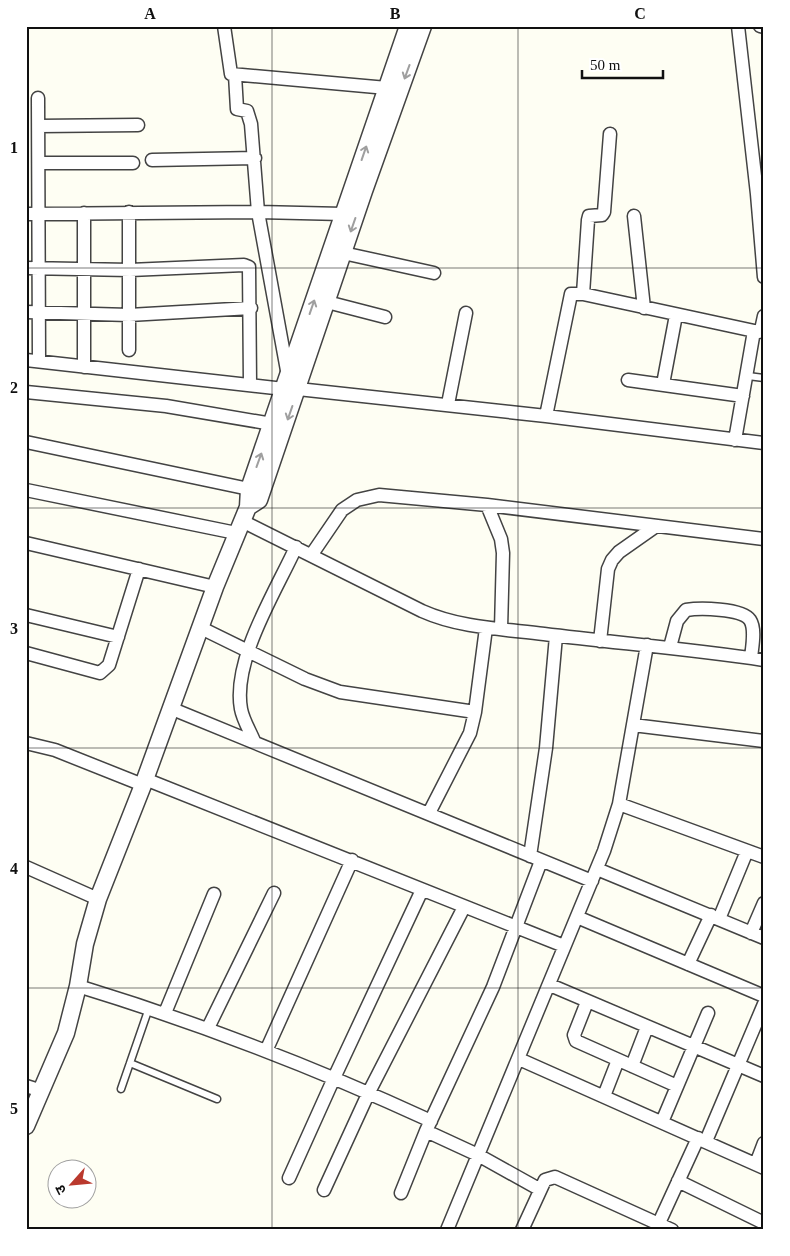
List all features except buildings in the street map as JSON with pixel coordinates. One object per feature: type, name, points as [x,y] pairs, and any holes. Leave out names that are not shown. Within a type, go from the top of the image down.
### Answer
[{"type":"street","points":[[224,26],[231,74],[386,88]]},
{"type":"street","points":[[242,521],[259,500],[290,385],[343,214],[408,26]]},
{"type":"street","points":[[26,1126],[66,1033],[78,986],[85,944],[98,899],[144,782],[200,626],[242,521],[248,490],[272,424],[326,302],[423,26]]},
{"type":"street","points":[[738,26],[762,230],[764,277]]},
{"type":"street","points":[[235,75],[236,106],[248,114],[255,158],[258,212],[290,385]]},
{"type":"street","points":[[38,98],[40,268],[32,312],[32,361],[250,384],[290,385],[764,443]]},
{"type":"street","points":[[39,126],[138,125]]},
{"type":"street","points":[[584,294],[588,220],[589,216],[602,215],[604,212],[610,134]]},
{"type":"street","points":[[152,160],[255,158]]},
{"type":"street","points":[[39,163],[132,163]]},
{"type":"street","points":[[84,212],[84,367]]},
{"type":"street","points":[[129,212],[129,350]]},
{"type":"street","points":[[26,214],[258,212],[343,214]]},
{"type":"street","points":[[634,216],[644,308]]},
{"type":"street","points":[[343,254],[434,273]]},
{"type":"street","points":[[26,268],[130,270],[244,265],[249,267],[251,272],[250,384]]},
{"type":"street","points":[[546,416],[569,296],[575,292],[754,331],[762,330],[764,316]]},
{"type":"street","points":[[326,302],[385,317]]},
{"type":"street","points":[[32,312],[129,315],[251,308]]},
{"type":"street","points":[[448,404],[466,313]]},
{"type":"street","points":[[663,384],[676,315]]},
{"type":"street","points":[[735,440],[748,376],[754,331]]},
{"type":"street","points":[[628,380],[744,396]]},
{"type":"street","points":[[26,392],[166,406],[272,424]]},
{"type":"street","points":[[26,442],[248,490]]},
{"type":"street","points":[[26,490],[242,521],[436,617],[486,628],[670,647],[757,659],[753,628],[749,619],[736,612],[686,610],[677,621],[670,647]]},
{"type":"street","points":[[312,554],[342,510],[368,496],[379,495],[487,505],[764,539]]},
{"type":"street","points":[[487,505],[501,538],[503,553],[501,629]]},
{"type":"street","points":[[600,641],[608,569],[612,560],[656,526]]},
{"type":"street","points":[[26,543],[215,587]]},
{"type":"street","points":[[254,741],[241,711],[239,690],[242,667],[248,650],[296,547]]},
{"type":"street","points":[[26,653],[100,672],[109,665],[139,569]]},
{"type":"street","points":[[26,615],[118,637]]},
{"type":"street","points":[[200,626],[305,679],[340,692],[475,712]]},
{"type":"street","points":[[429,813],[470,734],[475,712],[486,628]]},
{"type":"street","points":[[402,1193],[428,1126],[471,1036],[516,928],[536,859],[556,636]]},
{"type":"street","points":[[447,1230],[595,875],[619,804],[646,646]]},
{"type":"street","points":[[170,708],[429,813],[536,859],[595,875],[715,917],[764,938]]},
{"type":"street","points":[[634,725],[764,741]]},
{"type":"street","points":[[26,743],[55,750],[352,860],[564,946]]},
{"type":"street","points":[[619,804],[764,857]]},
{"type":"street","points":[[688,964],[715,917],[748,851]]},
{"type":"street","points":[[266,1051],[352,860]]},
{"type":"street","points":[[26,867],[98,899]]},
{"type":"street","points":[[289,1178],[422,890]]},
{"type":"street","points":[[208,1028],[274,893]]},
{"type":"street","points":[[165,1013],[214,894]]},
{"type":"street","points":[[751,932],[764,903]]},
{"type":"street","points":[[324,1190],[369,1092],[464,907]]},
{"type":"street","points":[[577,917],[764,996]]},
{"type":"street","points":[[550,985],[764,1076]]},
{"type":"street","points":[[78,986],[208,1028],[369,1092],[539,1189]]},
{"type":"street","points":[[587,1002],[574,1039],[678,1086]]},
{"type":"street","points":[[659,1224],[678,1181],[702,1140],[739,1065],[764,1004]]},
{"type":"street","points":[[662,1122],[708,1013]]},
{"type":"street","points":[[632,1066],[646,1027]]},
{"type":"street","points":[[519,1059],[760,1166],[764,1143]]},
{"type":"street","points":[[604,1096],[618,1060]]},
{"type":"street","points":[[26,1086],[42,1091]]},
{"type":"street","points":[[522,1230],[539,1189],[545,1180],[555,1177],[672,1230]]},
{"type":"street","points":[[678,1181],[764,1223]]},
{"type":"lane","points":[[748,376],[764,378]]},
{"type":"lane","points":[[121,1088],[149,1008]]},
{"type":"lane","points":[[130,1063],[218,1098]]}]
